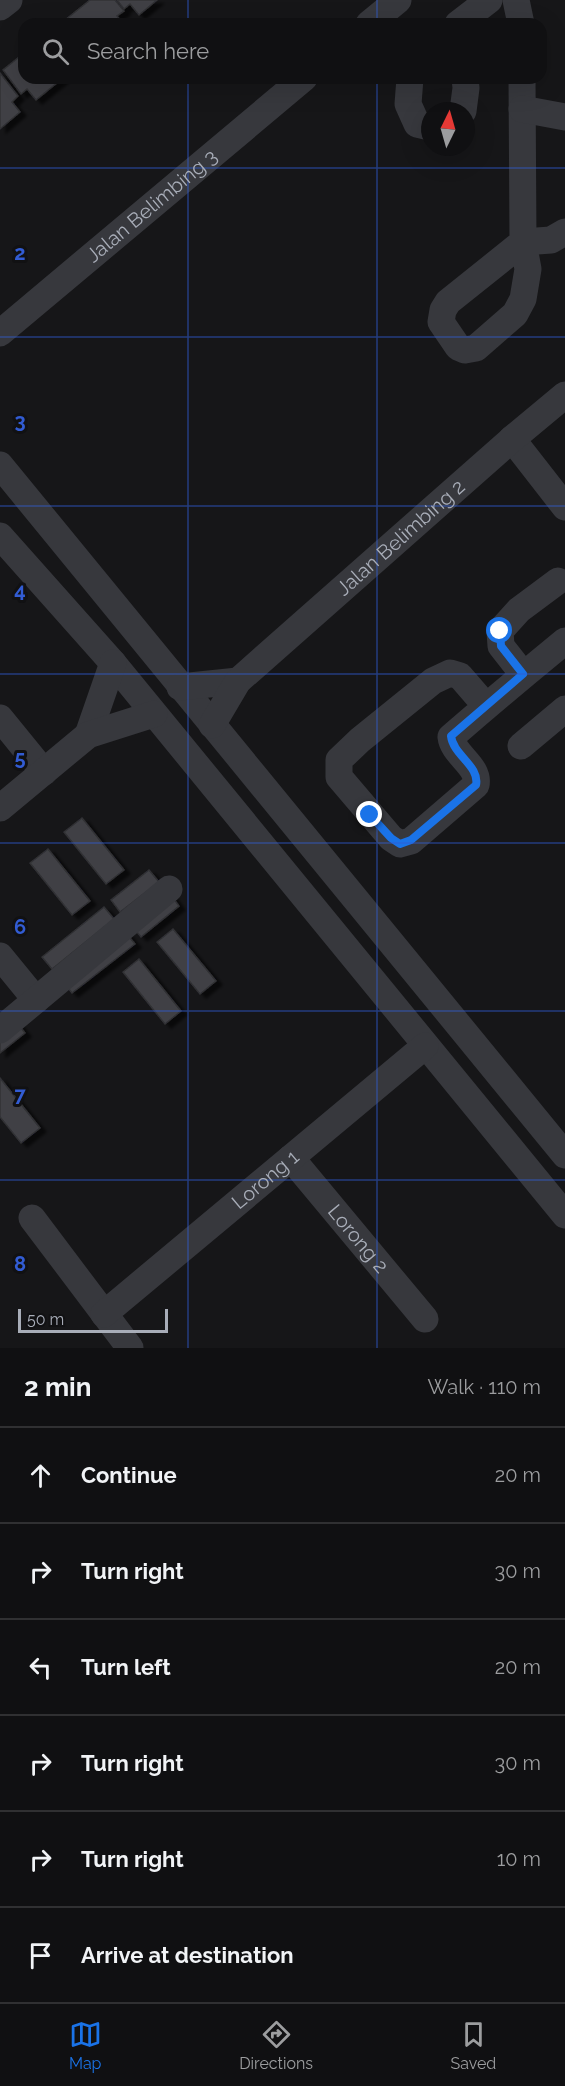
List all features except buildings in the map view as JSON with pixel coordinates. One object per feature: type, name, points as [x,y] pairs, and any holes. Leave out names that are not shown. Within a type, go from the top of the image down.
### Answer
[{"type":"street","points":[[0,7],[9,0]]},
{"type":"street","points":[[376,18],[398,0]]},
{"type":"street","points":[[466,18],[489,0]]},
{"type":"street","points":[[516,0],[520,18]]},
{"type":"street","name":"Jalan Belimbing 3","points":[[0,333],[297,84]]},
{"type":"street","points":[[410,84],[408,104],[417,124],[421,125]]},
{"type":"street","points":[[464,102],[466,84]]},
{"type":"street","points":[[522,84],[524,242],[551,240],[565,232]]},
{"type":"street","points":[[522,109],[565,117]]},
{"type":"street","name":"Jalan Belimbing 2","points":[[212,725],[238,681],[565,395]]},
{"type":"street","points":[[512,439],[565,507]]},
{"type":"street","points":[[0,465],[565,1155]]},
{"type":"street","points":[[0,536],[113,663],[565,1215]]},
{"type":"street","points":[[523,674],[501,646],[500,631],[519,610],[558,580]]},
{"type":"street","points":[[486,706],[460,675],[450,673],[433,681],[339,760],[339,777],[391,838],[400,844],[411,840],[476,785],[477,778],[474,771],[454,747],[451,736],[486,706],[523,674],[564,644]]},
{"type":"street","points":[[87,735],[113,663]]},
{"type":"street","points":[[180,687],[238,681]]},
{"type":"street","points":[[521,746],[565,709]]},
{"type":"street","points":[[0,808],[87,735],[154,714]]},
{"type":"street","points":[[0,718],[44,772]]},
{"type":"street","points":[[0,1030],[169,889]]},
{"type":"street","points":[[0,956],[36,1000]]},
{"type":"street","name":"Lorong 1","points":[[104,1314],[425,1046]]},
{"type":"street","name":"Lorong 2","points":[[291,1158],[425,1319]]},
{"type":"street","points":[[32,1218],[130,1348]]},
{"type":"route","points":[[370,815],[391,838],[400,844],[411,840],[476,785],[477,778],[474,771],[454,747],[451,736],[523,674],[501,646],[500,631]]}]
